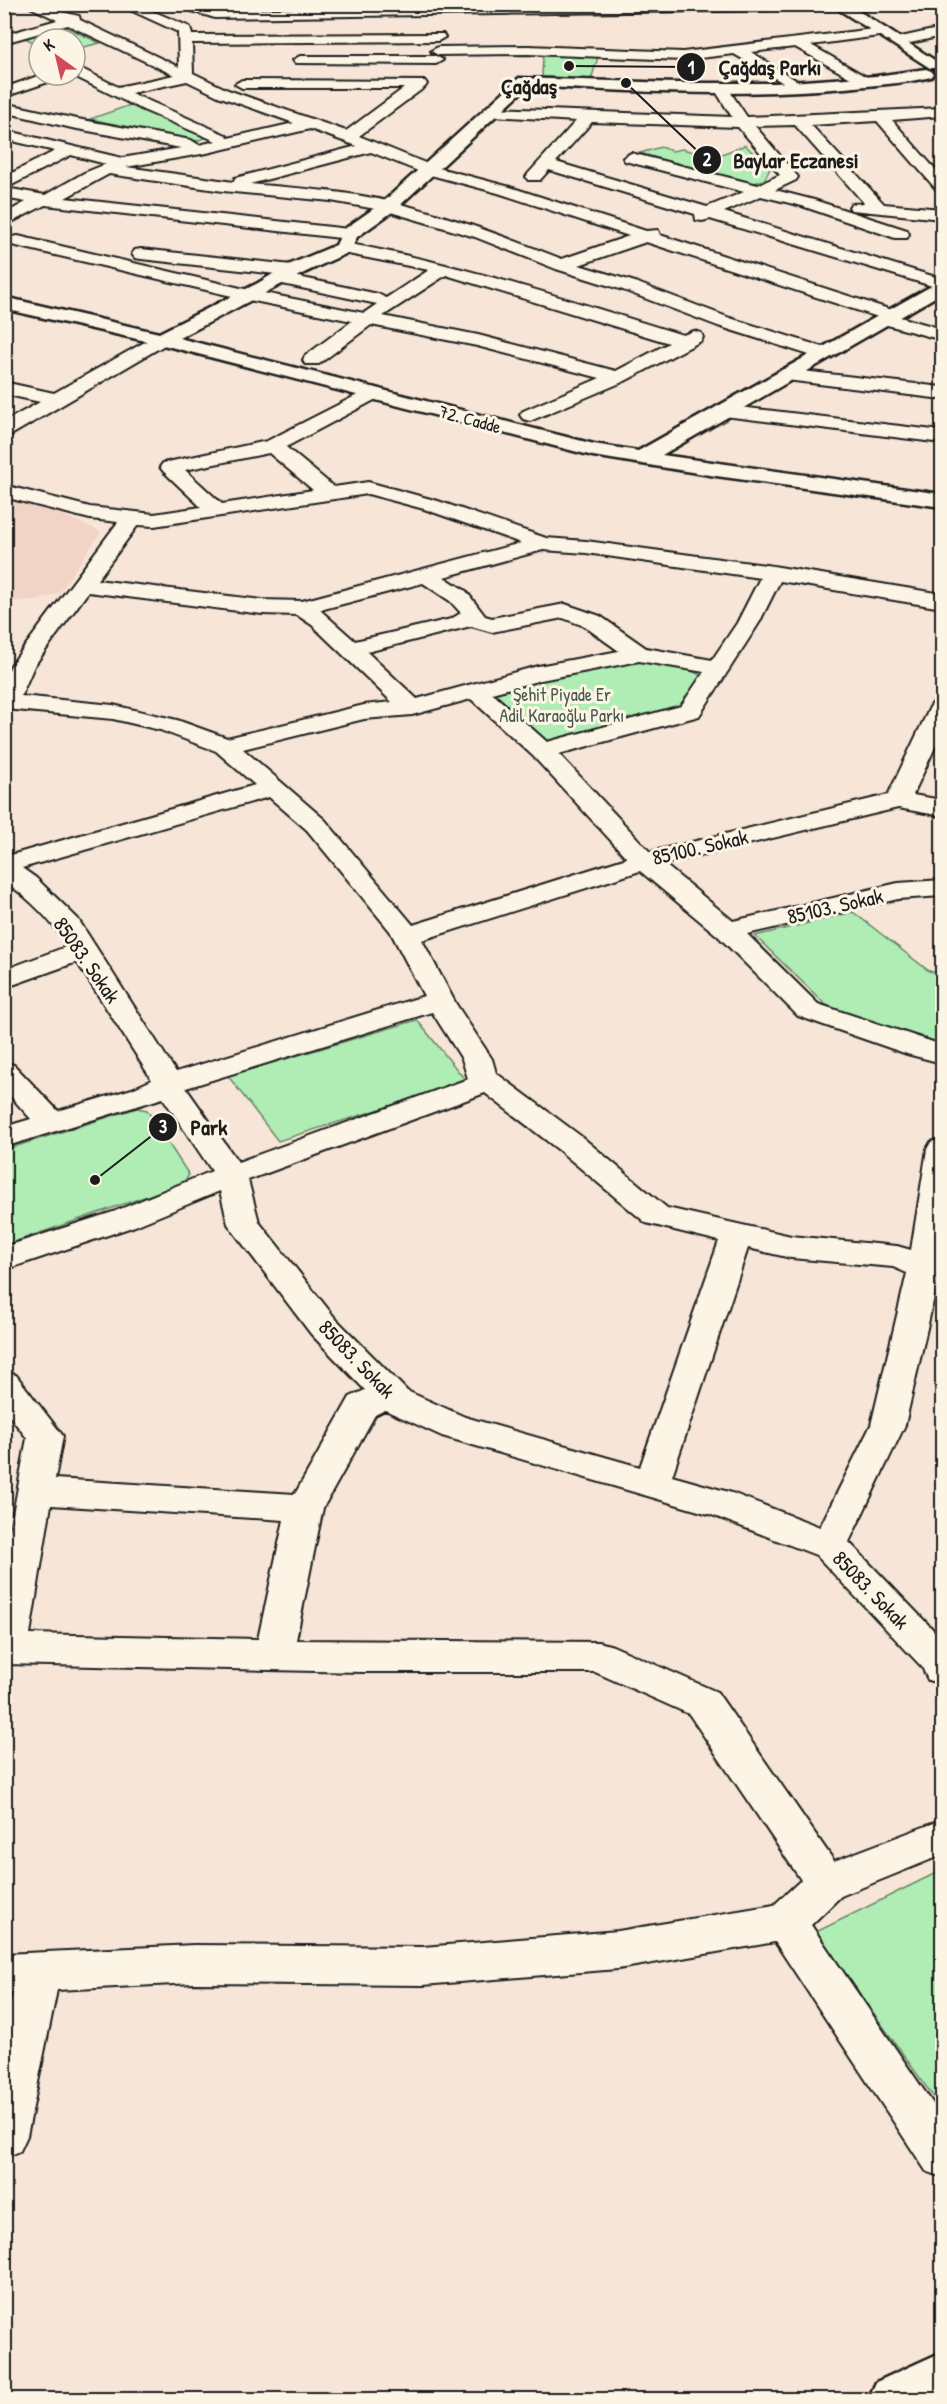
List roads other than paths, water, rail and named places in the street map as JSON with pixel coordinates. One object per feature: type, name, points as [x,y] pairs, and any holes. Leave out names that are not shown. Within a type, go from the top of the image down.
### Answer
[{"type":"main road","points":[[4,8],[13,4]]},
{"type":"main road","points":[[837,5],[938,68]]},
{"type":"main road","points":[[161,339],[249,295],[346,241],[389,206],[524,81],[605,69],[651,71],[728,90],[865,82],[938,68]]},
{"type":"main road","points":[[641,458],[942,285]]},
{"type":"main road","points":[[4,290],[184,329],[614,437],[662,447],[942,486]]},
{"type":"main road","name":"72. Cadde","points":[[4,303],[161,339],[593,450],[942,501]]},
{"type":"main road","points":[[894,2400],[942,2378]]},
{"type":"street","points":[[30,4],[67,19],[223,93],[348,137],[429,170],[563,209],[942,334]]},
{"type":"street","points":[[123,4],[188,32],[243,63],[323,83],[387,107]]},
{"type":"street","points":[[175,4],[214,14],[347,9],[441,10],[530,27],[605,69],[651,71],[693,55],[882,32]]},
{"type":"street","points":[[188,32],[232,4]]},
{"type":"street","points":[[935,4],[942,10]]},
{"type":"street","points":[[243,63],[437,54],[530,27],[625,8],[697,10],[837,5]]},
{"type":"street","points":[[757,7],[774,19]]},
{"type":"street","points":[[625,8],[625,25]]},
{"type":"street","points":[[348,137],[420,84],[437,54],[441,10]]},
{"type":"street","points":[[6,39],[67,19],[91,18]]},
{"type":"street","points":[[164,35],[188,32],[407,23]]},
{"type":"street","points":[[524,81],[530,27]]},
{"type":"street","points":[[791,30],[804,43],[865,82]]},
{"type":"street","points":[[186,77],[188,32]]},
{"type":"street","points":[[897,42],[942,32]]},
{"type":"street","points":[[693,55],[700,36]]},
{"type":"street","points":[[729,38],[797,87]]},
{"type":"street","points":[[6,39],[27,48]]},
{"type":"street","points":[[94,51],[142,40]]},
{"type":"street","points":[[605,69],[620,40]]},
{"type":"street","points":[[243,63],[437,54]]},
{"type":"street","points":[[281,60],[437,54],[491,65]]},
{"type":"street","points":[[693,55],[728,90],[742,122],[761,141],[808,203]]},
{"type":"street","points":[[223,93],[243,63]]},
{"type":"street","points":[[87,77],[148,107],[232,142]]},
{"type":"street","points":[[118,91],[186,77]]},
{"type":"street","points":[[323,83],[420,84]]},
{"type":"street","points":[[4,93],[27,85]]},
{"type":"street","points":[[4,107],[72,123],[207,148]]},
{"type":"street","points":[[493,112],[655,121],[742,122],[799,121],[942,112]]},
{"type":"street","points":[[880,116],[942,186]]},
{"type":"street","points":[[518,195],[588,117]]},
{"type":"street","points":[[655,121],[626,159],[808,203],[901,234]]},
{"type":"street","points":[[799,121],[879,209]]},
{"type":"street","points":[[4,221],[114,166],[207,148],[310,124]]},
{"type":"street","points":[[4,134],[114,166],[223,186],[331,196],[389,206],[514,244],[562,265],[629,286],[724,322],[822,353]]},
{"type":"street","points":[[4,152],[29,141]]},
{"type":"street","points":[[223,186],[373,147]]},
{"type":"street","points":[[4,184],[67,151]]},
{"type":"street","points":[[306,164],[331,196]]},
{"type":"street","points":[[546,164],[580,172],[942,285]]},
{"type":"street","points":[[580,172],[600,167]]},
{"type":"street","points":[[688,221],[751,196],[756,191],[790,177]]},
{"type":"street","points":[[4,193],[183,216],[346,241],[373,253],[443,269],[685,342]]},
{"type":"street","points":[[808,203],[939,213]]},
{"type":"street","points":[[547,221],[563,209]]},
{"type":"street","points":[[860,259],[939,213]]},
{"type":"street","points":[[137,253],[183,216]]},
{"type":"street","points":[[562,265],[667,229]]},
{"type":"street","points":[[514,244],[531,233]]},
{"type":"street","points":[[11,241],[137,253],[285,274],[393,302]]},
{"type":"street","points":[[11,241],[249,295],[478,341],[618,377]]},
{"type":"street","points":[[312,360],[367,319],[443,269]]},
{"type":"street","points":[[530,415],[618,377],[724,322]]},
{"type":"street","points":[[4,431],[161,339]]},
{"type":"street","points":[[785,375],[942,393]]},
{"type":"street","points":[[4,388],[58,400]]},
{"type":"street","points":[[218,511],[170,467],[273,446],[373,393]]},
{"type":"street","points":[[723,411],[942,437]]},
{"type":"street","points":[[273,446],[330,494]]},
{"type":"street","points":[[4,491],[90,513],[154,520],[368,488],[431,505],[543,544],[773,573],[942,601]]},
{"type":"street","points":[[4,1259],[124,1219],[231,1175],[482,1084],[483,1077],[477,1059],[440,1000],[406,936],[316,825],[225,746],[168,725],[113,712],[6,702],[23,665],[132,518]]},
{"type":"street","points":[[82,585],[262,607],[302,608],[543,544]]},
{"type":"street","points":[[542,752],[690,711],[747,623],[773,573]]},
{"type":"street","points":[[350,649],[459,624],[474,615],[458,596],[426,575]]},
{"type":"street","points":[[302,608],[320,620],[412,708]]},
{"type":"street","points":[[469,619],[492,625],[565,611],[592,621],[639,654]]},
{"type":"street","points":[[225,746],[364,712],[412,708],[538,673],[639,654],[719,668]]},
{"type":"street","points":[[475,690],[542,752],[644,861],[728,930],[808,1010],[862,1030],[942,1054]]},
{"type":"street","points":[[942,707],[898,800],[942,808]]},
{"type":"street","points":[[4,867],[274,788]]},
{"type":"street","name":"85100. Sokak","points":[[406,936],[644,861],[898,800]]},
{"type":"street","name":"85083. Sokak","points":[[4,867],[27,884],[68,926],[168,1084],[231,1175],[244,1224],[322,1326],[395,1400],[454,1427],[719,1503],[829,1545],[936,1657],[942,1669]]},
{"type":"street","name":"85103. Sokak","points":[[728,930],[898,891],[942,888]]},
{"type":"street","points":[[4,980],[83,950]]},
{"type":"street","points":[[4,1137],[143,1096],[168,1084],[440,1000]]},
{"type":"street","points":[[4,1071],[52,1123]]},
{"type":"street","points":[[483,1077],[571,1144],[657,1216],[791,1247],[897,1257],[934,1270]]},
{"type":"street","points":[[829,1545],[888,1425],[934,1270],[942,1149]]},
{"type":"street","points":[[652,1484],[737,1234]]},
{"type":"street","points":[[4,1384],[45,1437],[6,1649],[274,1655],[599,1658],[703,1703],[826,1883]]},
{"type":"street","points":[[274,1655],[305,1508],[362,1406],[389,1393]]},
{"type":"street","points":[[35,1491],[305,1508]]},
{"type":"street","points":[[4,2136],[22,1972],[194,1964],[423,1966],[618,1950],[784,1922],[826,1883],[942,1837]]},
{"type":"street","points":[[784,1922],[942,2155]]},
{"type":"place","name":"Çağdaş Parkı","points":[[569,66]]},
{"type":"place","name":"Baylar Eczanesi","points":[[626,83]]},
{"type":"place","name":"Park","points":[[95,1180]]},
{"type":"district","name":"Çağdaş","points":[[529,86]]},
{"type":"park label","name":"Şehit Piyade Er Adil Karaoğlu Parkı","points":[[562,704]]}]
